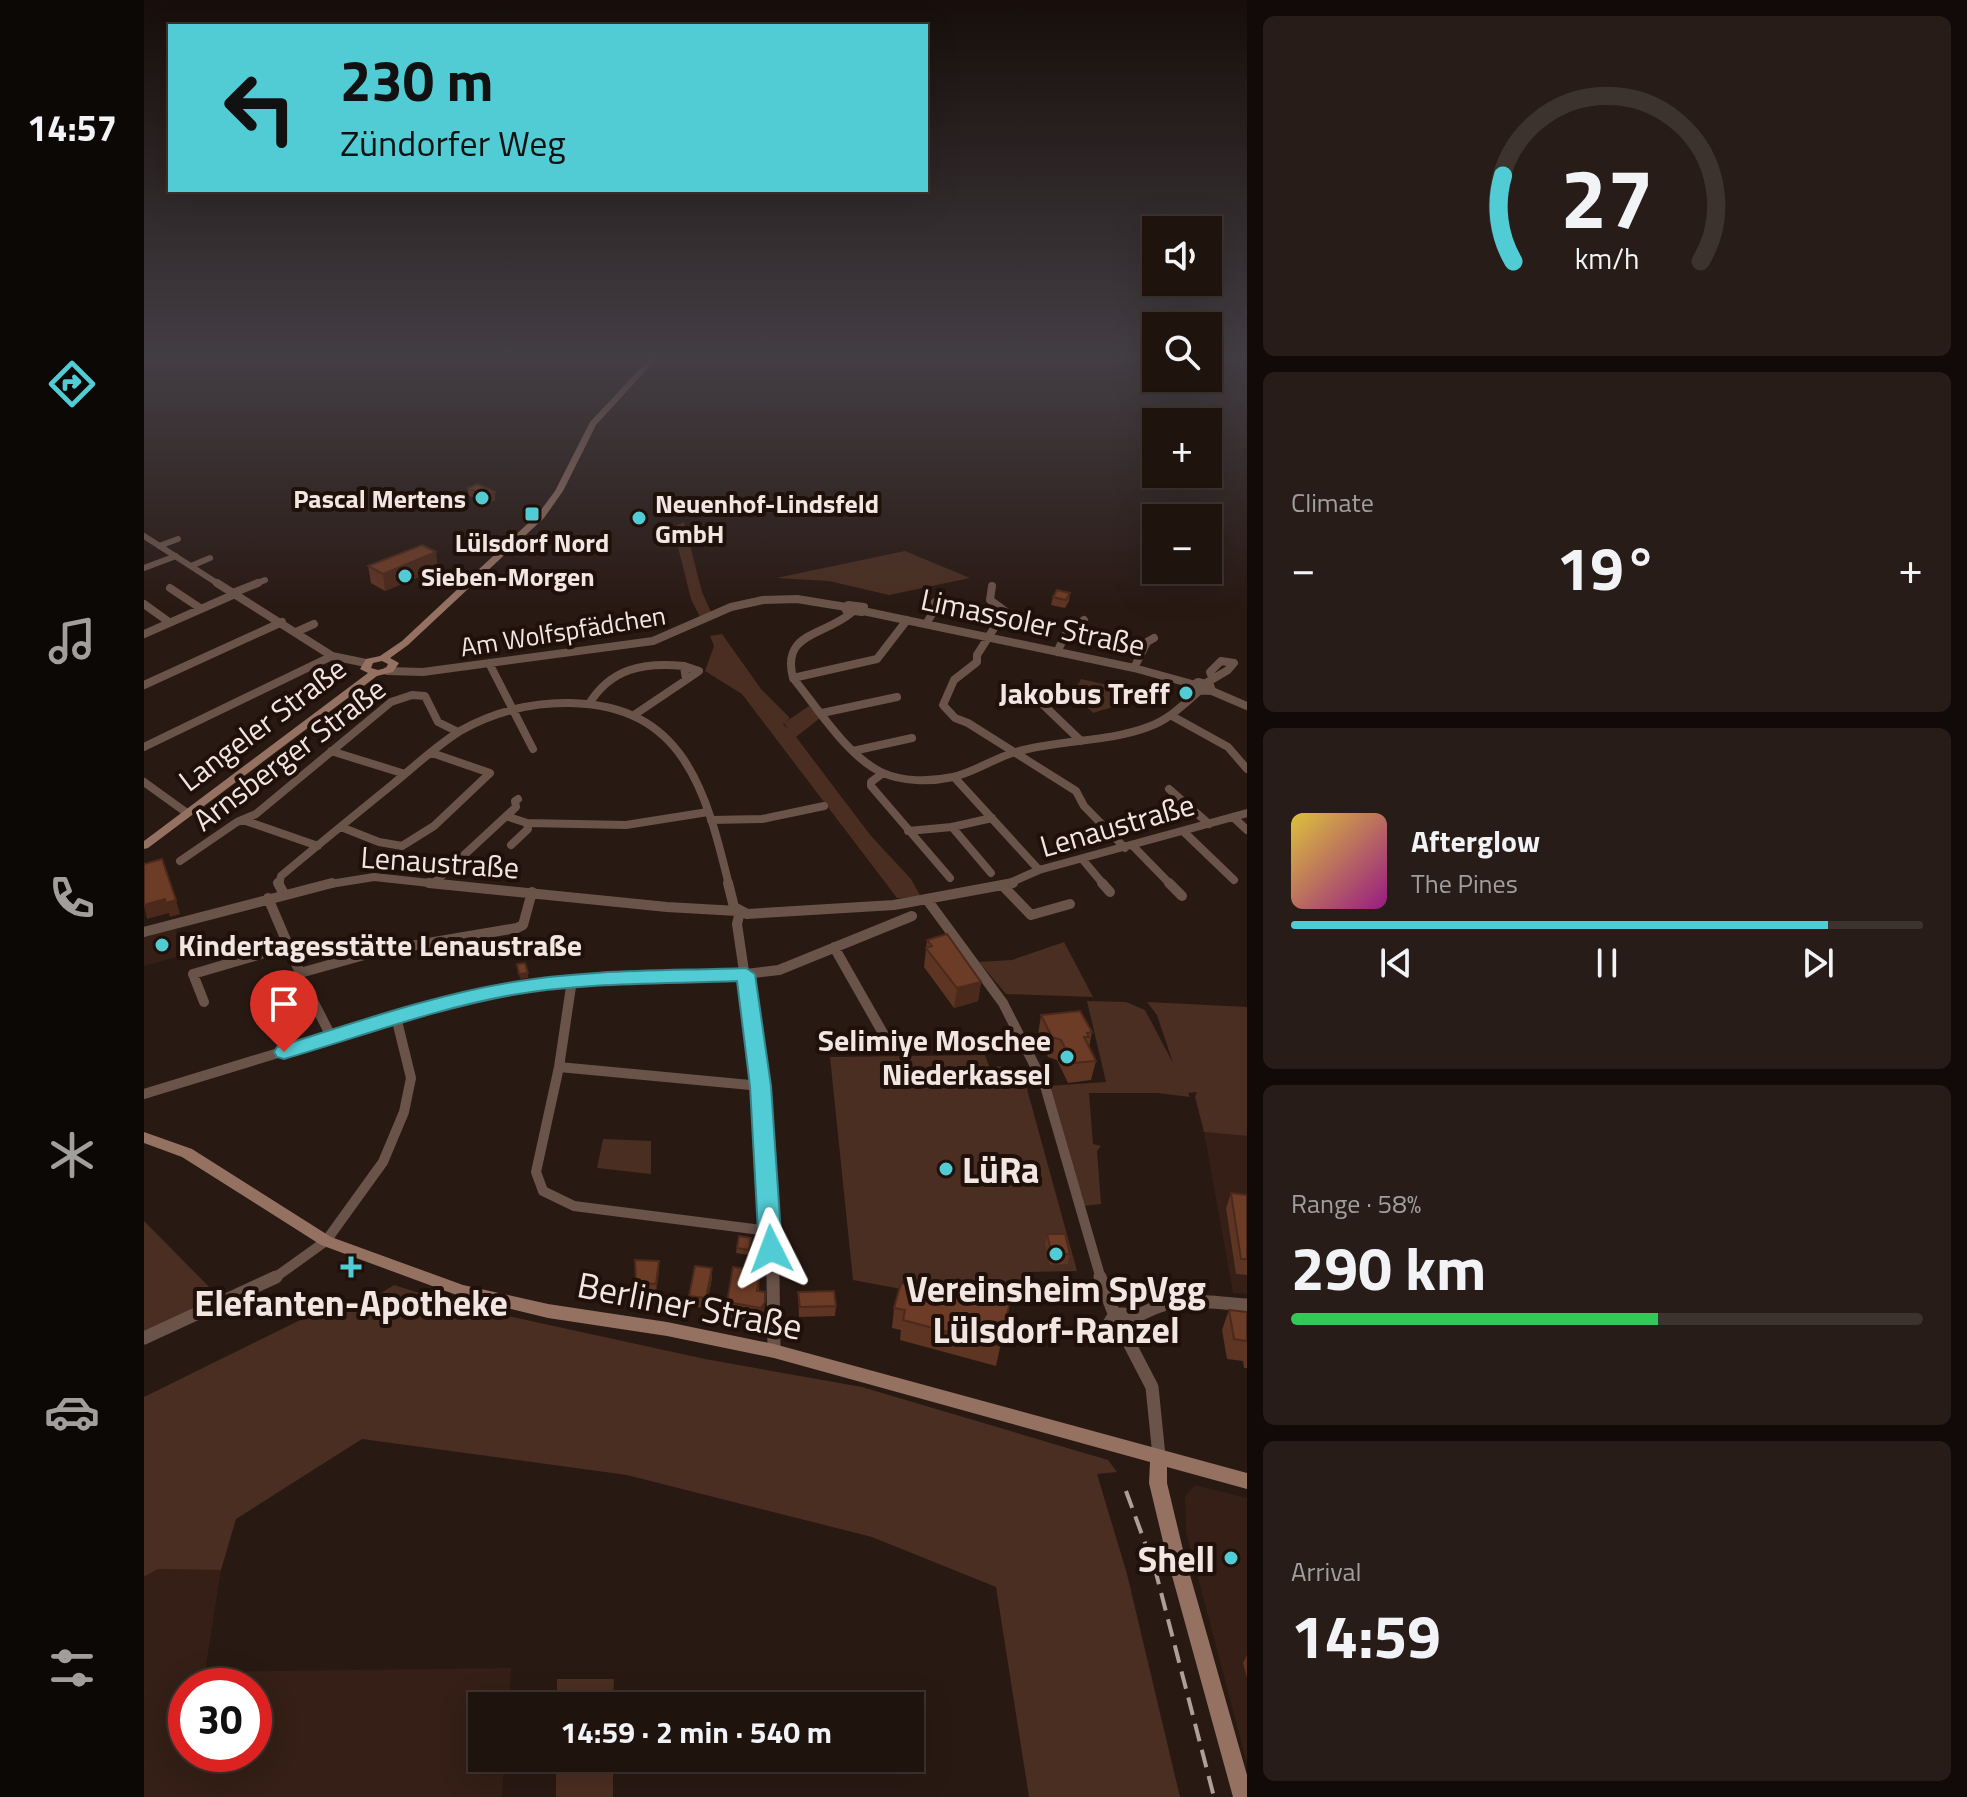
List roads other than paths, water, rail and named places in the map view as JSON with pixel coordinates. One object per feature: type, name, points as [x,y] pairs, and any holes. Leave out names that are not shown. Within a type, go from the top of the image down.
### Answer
[{"type":"street","name":"Langeler Straße","points":[[389,664],[405,643],[541,516],[559,491],[583,440]]},
{"type":"street","points":[[144,536],[332,656],[389,664]]},
{"type":"street","points":[[159,546],[178,539]]},
{"type":"street","points":[[144,568],[176,556]]},
{"type":"street","points":[[191,566],[210,558]]},
{"type":"street","points":[[144,634],[265,580]]},
{"type":"street","points":[[992,586],[990,600],[1005,611],[977,655],[977,662],[961,670],[943,705],[955,718],[1081,795],[1084,806],[1182,896]]},
{"type":"street","points":[[170,588],[200,608]]},
{"type":"street","name":"Am Wolfspfädchen","points":[[389,664],[423,672],[664,638],[684,631],[718,611],[760,600],[805,600],[848,610]]},
{"type":"street","points":[[926,624],[937,606],[935,602]]},
{"type":"street","points":[[144,604],[169,622]]},
{"type":"street","points":[[848,610],[842,622],[809,635],[793,648],[789,659],[793,678],[853,751],[883,773],[911,781],[954,777],[1015,752],[1139,730],[1172,716],[1195,688]]},
{"type":"street","name":"Limassoler Straße","points":[[848,610],[1134,668],[1195,688],[1210,684],[1247,706]]},
{"type":"street","points":[[793,678],[877,659],[907,620]]},
{"type":"street","points":[[1057,652],[1070,629],[1084,620]]},
{"type":"street","points":[[144,685],[282,622]]},
{"type":"street","points":[[296,632],[314,624]]},
{"type":"street","points":[[1134,668],[1147,642],[1154,638]]},
{"type":"street","points":[[144,747],[332,656]]},
{"type":"street","points":[[366,663],[365,669],[374,673],[389,664]]},
{"type":"street","points":[[489,663],[533,749]]},
{"type":"street","points":[[589,704],[599,686],[620,672],[657,664],[684,666],[699,671],[634,715]]},
{"type":"street","points":[[684,666],[686,680]]},
{"type":"street","name":"Langeler Straße","points":[[144,846],[374,673]]},
{"type":"street","name":"Arnsberger Straße","points":[[180,861],[292,785],[391,702],[412,695],[425,696],[438,722],[458,732]]},
{"type":"street","points":[[1033,695],[1081,741]]},
{"type":"street","points":[[822,713],[897,697]]},
{"type":"street","points":[[284,894],[278,883],[281,876],[405,774],[458,732],[513,709],[544,704],[589,704],[634,715],[667,737],[710,816],[740,912],[737,924],[761,1086],[776,1327],[774,1351]]},
{"type":"street","points":[[1172,716],[1228,747],[1247,769]]},
{"type":"street","points":[[853,751],[912,738]]},
{"type":"street","points":[[331,751],[405,774]]},
{"type":"street","points":[[341,827],[395,846],[406,846],[450,811],[490,773],[432,753]]},
{"type":"street","points":[[883,773],[871,782],[871,786],[950,878]]},
{"type":"street","points":[[954,777],[1039,870]]},
{"type":"street","points":[[144,782],[187,813]]},
{"type":"street","points":[[1169,789],[1209,824]]},
{"type":"street","points":[[435,882],[517,805],[515,801],[518,799]]},
{"type":"street","points":[[506,816],[527,823],[626,825],[710,816],[762,819],[824,806]]},
{"type":"street","name":"Lenaustraße","points":[[144,932],[355,878],[435,882],[697,910],[840,912],[928,901],[1002,885],[1027,878],[1039,870],[1247,813]]},
{"type":"street","points":[[1233,817],[1247,830]]},
{"type":"street","points":[[908,831],[952,827],[992,818]]},
{"type":"street","points":[[243,820],[318,846]]},
{"type":"street","points":[[511,845],[528,829],[527,823]]},
{"type":"street","points":[[952,827],[991,873]]},
{"type":"street","points":[[1184,832],[1234,880]]},
{"type":"street","points":[[1083,860],[1110,892]]},
{"type":"street","name":"Lenaustraße","points":[[1002,885],[1031,915],[1070,904]]},
{"type":"street","points":[[268,898],[300,973],[375,952],[517,928],[523,925],[532,892]]},
{"type":"street","points":[[928,901],[1003,1003],[1045,1086],[1093,1259],[1115,1316]]},
{"type":"street","points":[[144,1094],[396,1017],[511,989],[572,980],[746,974],[779,970],[912,916]]},
{"type":"street","points":[[204,1002],[193,974],[288,946]]},
{"type":"street","points":[[834,947],[884,1035]]},
{"type":"street","points":[[572,980],[559,1067],[536,1172],[541,1191],[555,1200],[574,1206],[769,1231]]},
{"type":"street","points":[[307,989],[332,1038]]},
{"type":"street","points":[[144,1338],[272,1280],[326,1241],[383,1162],[404,1112],[411,1078],[396,1017]]},
{"type":"street","points":[[559,1067],[761,1086]]},
{"type":"street","name":"Berliner Straße","points":[[144,1137],[187,1153],[326,1241],[382,1264],[488,1297],[774,1351],[1247,1481]]},
{"type":"street","points":[[1115,1316],[1131,1320],[1153,1306],[1176,1301],[1247,1305]]},
{"type":"street","points":[[1115,1316],[1107,1323],[1109,1331],[1117,1337],[1127,1339],[1135,1333],[1131,1320]]},
{"type":"street","points":[[1127,1339],[1152,1387],[1158,1424],[1158,1483],[1243,1797]]},
{"type":"railway","points":[[1126,1491],[1156,1573],[1214,1797]]},
{"type":"place","name":"Pascal Mertens","points":[[482,498]]},
{"type":"place","name":"Lülsdorf Nord","points":[[532,514]]},
{"type":"place","name":"Neuenhof-Lindsfeld GmbH","points":[[639,518]]},
{"type":"place","name":"Sieben-Morgen","points":[[405,576]]},
{"type":"place","name":"Jakobus Treff","points":[[1186,693]]},
{"type":"place","name":"Kindertagesstätte Lenaustraße","points":[[162,945]]},
{"type":"place","name":"Selimiye Moschee Niederkassel","points":[[1067,1057]]},
{"type":"place","name":"LüRa","points":[[946,1169]]},
{"type":"place","name":"Vereinsheim SpVgg Lülsdorf-Ranzel","points":[[1056,1254]]},
{"type":"place","name":"Elefanten-Apotheke","points":[[351,1267]]},
{"type":"place","name":"Shell","points":[[1231,1558]]}]
